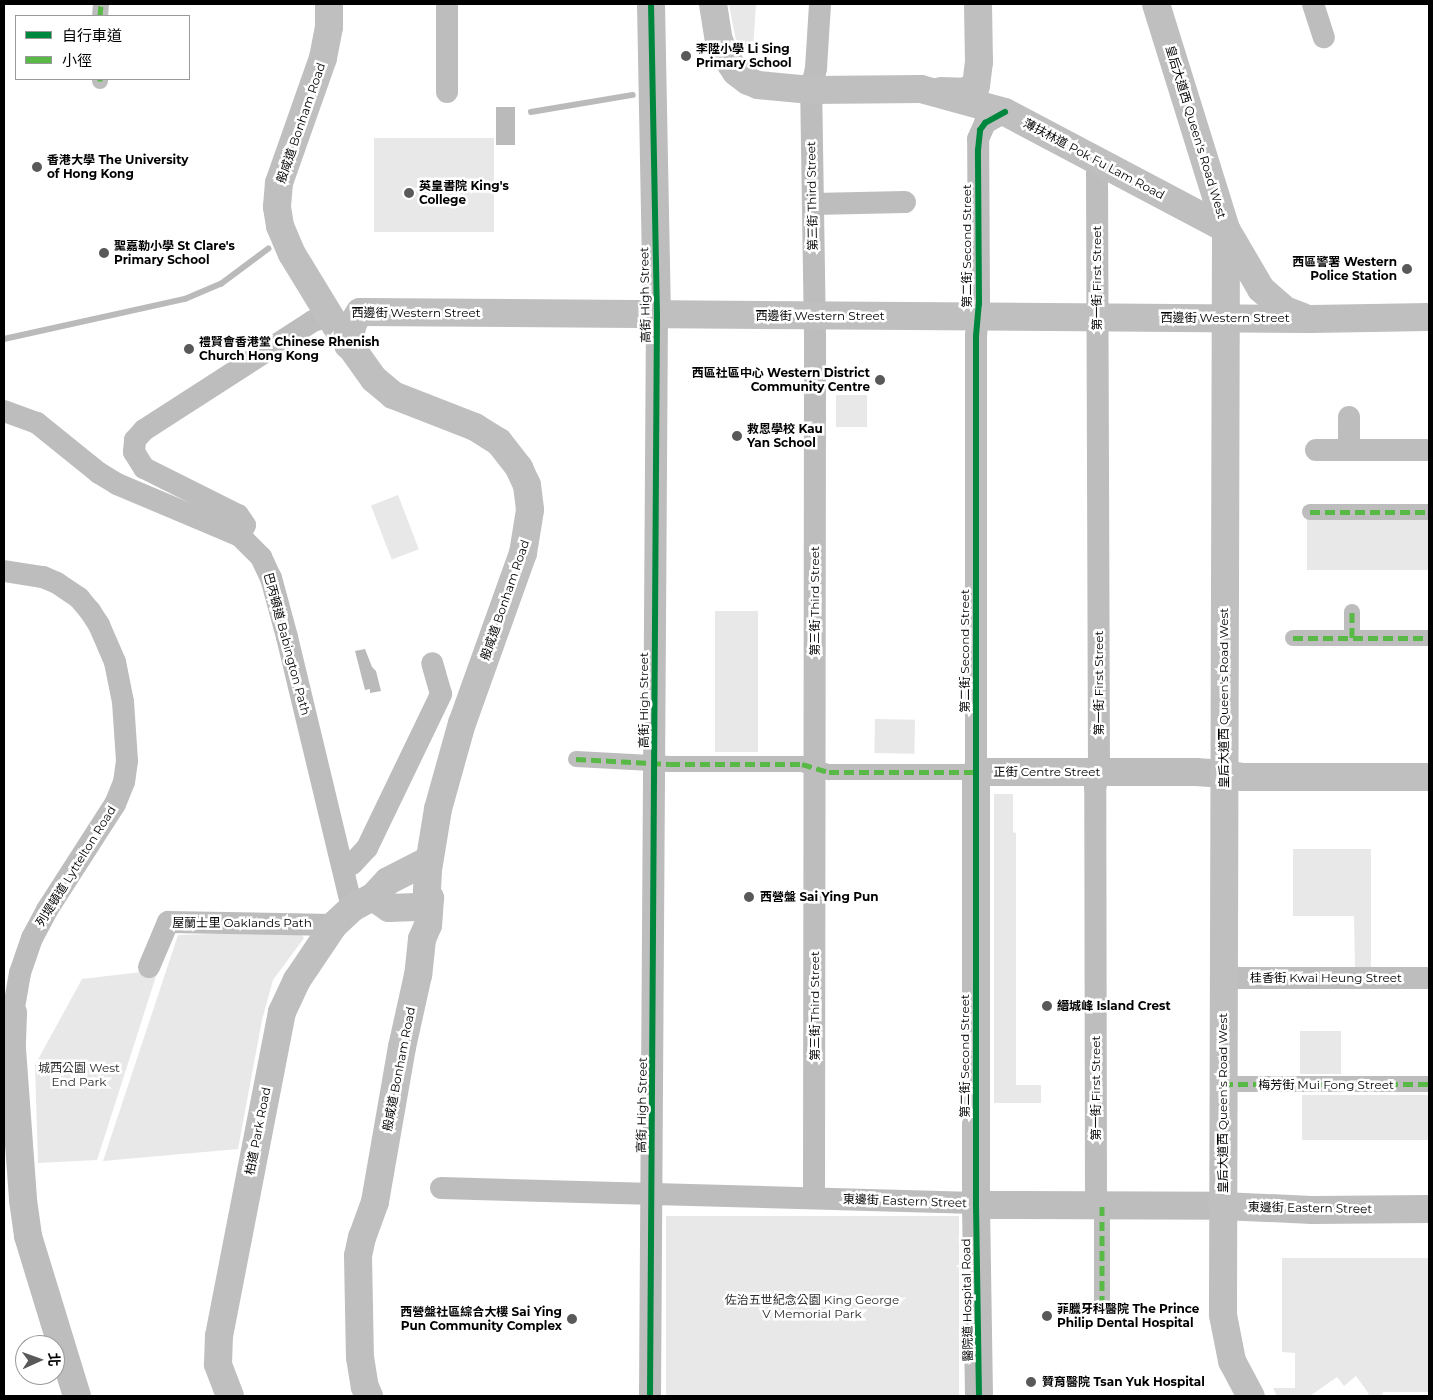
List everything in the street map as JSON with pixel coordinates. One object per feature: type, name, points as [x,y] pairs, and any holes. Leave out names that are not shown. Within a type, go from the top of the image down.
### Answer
[{"type":"main road","name":"般咸道 Bonham Road","points":[[330,4],[330,28],[323,58],[279,183],[276,207],[280,226],[292,254],[330,316],[374,379],[393,395],[476,427],[499,442],[519,468],[529,497],[530,518],[525,546],[449,762],[438,808],[422,900],[430,898],[428,926],[423,935],[375,1202],[377,1250],[360,1326],[362,1373],[369,1396]]},
{"type":"main road","name":"薄扶林道 Pok Fu Lam Road","points":[[712,4],[719,40],[725,56],[736,72],[748,81],[758,85],[811,90],[921,89],[1005,112],[1226,229]]},
{"type":"main road","points":[[921,89],[964,92],[976,86],[979,62],[978,4]]},
{"type":"main road","name":"皇后大道西 Queen's Road West","points":[[1156,4],[1226,229],[1223,1315],[1232,1362],[1251,1396]]},
{"type":"main road","points":[[979,62],[986,92],[1005,112]]},
{"type":"main road","name":"西邊街 Western Street","points":[[1226,229],[1261,290],[1285,310],[1312,319]]},
{"type":"main road","name":"西邊街 Western Street","points":[[360,312],[657,316],[1312,319],[1429,317]]},
{"type":"main road","points":[[348,344],[353,323],[360,312]]},
{"type":"main road","name":"正街 Centre Street","points":[[1224,774],[1242,776],[1429,776]]},
{"type":"main road","name":"柏道 Park Road","points":[[230,1396],[220,1372],[218,1346],[278,1027],[288,997],[353,910],[388,881],[429,860]]},
{"type":"main road","points":[[353,910],[389,908],[422,900]]},
{"type":"main road","name":"東邊街 Eastern Street","points":[[1222,1206],[1259,1206],[1312,1210],[1429,1209]]},
{"type":"street","points":[[447,92],[448,4]]},
{"type":"street","name":"高街 High Street","points":[[650,1396],[656,762],[657,316],[651,4]]},
{"type":"street","name":"第三街 Third Street","points":[[814,1198],[815,316],[811,90],[816,68],[820,4]]},
{"type":"street","points":[[1313,4],[1324,37]]},
{"type":"street","name":"第二街 Second Street","points":[[976,1203],[978,139],[985,123],[1005,112]]},
{"type":"street","name":"第一街 First Street","points":[[1096,160],[1099,772],[1095,788],[1099,1206]]},
{"type":"street","points":[[813,204],[906,202]]},
{"type":"street","name":"西邊街 Western Street","points":[[330,316],[360,312]]},
{"type":"street","points":[[240,536],[245,525],[238,515],[144,468],[134,452],[136,440],[144,430],[312,321],[330,316]]},
{"type":"street","name":"巴丙頓道 Babington Path","points":[[4,411],[37,424],[99,473],[117,484],[240,536],[256,549],[271,578],[353,910]]},
{"type":"street","points":[[1349,416],[1349,450]]},
{"type":"street","points":[[1316,450],[1429,450]]},
{"type":"street","points":[[1310,512],[1429,512]]},
{"type":"street","name":"列堤頓道 Lyttelton Road","points":[[4,571],[44,577],[80,598],[99,626],[115,662],[123,702],[127,761],[124,782],[114,804],[47,910],[32,938],[8,1012],[25,1218],[32,1252],[77,1396]]},
{"type":"street","points":[[1352,612],[1352,638]]},
{"type":"street","points":[[1293,638],[1429,638]]},
{"type":"street","points":[[343,868],[352,864],[366,848],[441,694],[432,663]]},
{"type":"street","name":"正街 Centre Street","points":[[576,759],[802,764],[829,772],[1196,772],[1224,774]]},
{"type":"street","name":"屋蘭士里 Oaklands Path","points":[[149,967],[168,922],[353,910]]},
{"type":"street","name":"桂香街 Kwai Heung Street","points":[[1223,978],[1429,978]]},
{"type":"street","name":"梅芳街 Mui Fong Street","points":[[1223,1084],[1429,1084]]},
{"type":"street","name":"東邊街 Eastern Street","points":[[441,1188],[976,1203],[988,1205],[1222,1206]]},
{"type":"street","name":"醫院道 Hospital Road","points":[[976,1203],[979,1396]]},
{"type":"street","points":[[1099,1206],[1102,1302]]},
{"type":"green space","points":[[729,4],[756,4],[753,50],[740,47],[736,41]]},
{"type":"green space","points":[[374,138],[494,138],[494,232],[374,232]]},
{"type":"green space","points":[[836,395],[867,395],[867,427],[836,427]]},
{"type":"green space","points":[[398,495],[419,549],[392,560],[371,505]]},
{"type":"green space","points":[[1307,519],[1429,519],[1429,570],[1307,570]]},
{"type":"green space","points":[[715,611],[758,611],[758,752],[715,752]]},
{"type":"green space","points":[[875,719],[915,720],[914,754],[874,753]]},
{"type":"green space","points":[[994,794],[1013,794],[1013,832],[1016,833],[1016,1085],[1041,1085],[1041,1103],[994,1103]]},
{"type":"green space","points":[[1293,849],[1371,849],[1371,967],[1355,967],[1354,916],[1293,916]]},
{"type":"green space","points":[[299,931],[304,938],[273,980],[262,1020],[238,1149],[103,1161],[178,935]]},
{"type":"green space","name":"城西公園 West End Park","points":[[158,970],[97,1160],[38,1163],[35,1065],[82,979]]},
{"type":"green space","points":[[1300,1031],[1341,1031],[1341,1074],[1300,1074]]},
{"type":"green space","points":[[1302,1095],[1429,1095],[1429,1140],[1302,1140]]},
{"type":"green space","name":"佐治五世紀念公園 King George V Memorial Park","points":[[666,1216],[959,1216],[959,1396],[666,1396]]},
{"type":"green space","points":[[1282,1258],[1429,1258],[1429,1392],[1383,1392],[1382,1396],[1366,1396],[1369,1394],[1356,1376],[1344,1386],[1337,1377],[1310,1396],[1277,1396],[1273,1388],[1295,1388],[1295,1353],[1282,1352]]},
{"type":"shaded area","points":[[496,107],[515,107],[515,145],[496,145]]},
{"type":"shaded area","points":[[365,649],[372,667],[376,671],[381,691],[370,693],[370,689],[365,690],[355,651]]},
{"type":"waterway","points":[[531,112],[633,95]]},
{"type":"waterway","points":[[4,339],[185,299],[221,284],[268,249]]},
{"type":"marked path","points":[[100,15],[101,4]]},
{"type":"marked path","points":[[1310,512],[1429,512]]},
{"type":"marked path","points":[[1352,612],[1352,638]]},
{"type":"marked path","points":[[1293,638],[1429,638]]},
{"type":"marked path","points":[[576,759],[670,764],[802,764],[829,772],[976,772]]},
{"type":"marked path","points":[[1223,1084],[1429,1084]]},
{"type":"marked path","points":[[1102,1206],[1102,1302]]},
{"type":"cycle path","points":[[650,1396],[657,316],[651,4]]},
{"type":"cycle path","points":[[979,1396],[976,1203],[976,336],[979,304],[978,150],[980,130],[985,123],[1005,112]]},
{"type":"place","name":"李陞小學 Li Sing Primary School","points":[[686,56]]},
{"type":"place","name":"香港大學 The University of Hong Kong","points":[[37,167]]},
{"type":"place","name":"英皇書院 King's College","points":[[409,193]]},
{"type":"place","name":"聖嘉勒小學 St Clare's Primary School","points":[[104,253]]},
{"type":"place","name":"西區警署 Western Police Station","points":[[1407,269]]},
{"type":"place","name":"禮賢會香港堂 Chinese Rhenish Church Hong Kong","points":[[189,349]]},
{"type":"place","name":"西區社區中心 Western District Community Centre","points":[[880,380]]},
{"type":"place","name":"救恩學校 Kau Yan School","points":[[737,436]]},
{"type":"place","name":"西營盤 Sai Ying Pun","points":[[749,897]]},
{"type":"place","name":"縉城峰 Island Crest","points":[[1047,1006]]},
{"type":"place","name":"菲臘牙科醫院 The Prince Philip Dental Hospital","points":[[1047,1316]]},
{"type":"place","name":"西營盤社區綜合大樓 Sai Ying Pun Community Complex","points":[[572,1319]]},
{"type":"place","name":"贊育醫院 Tsan Yuk Hospital","points":[[1031,1382]]}]
